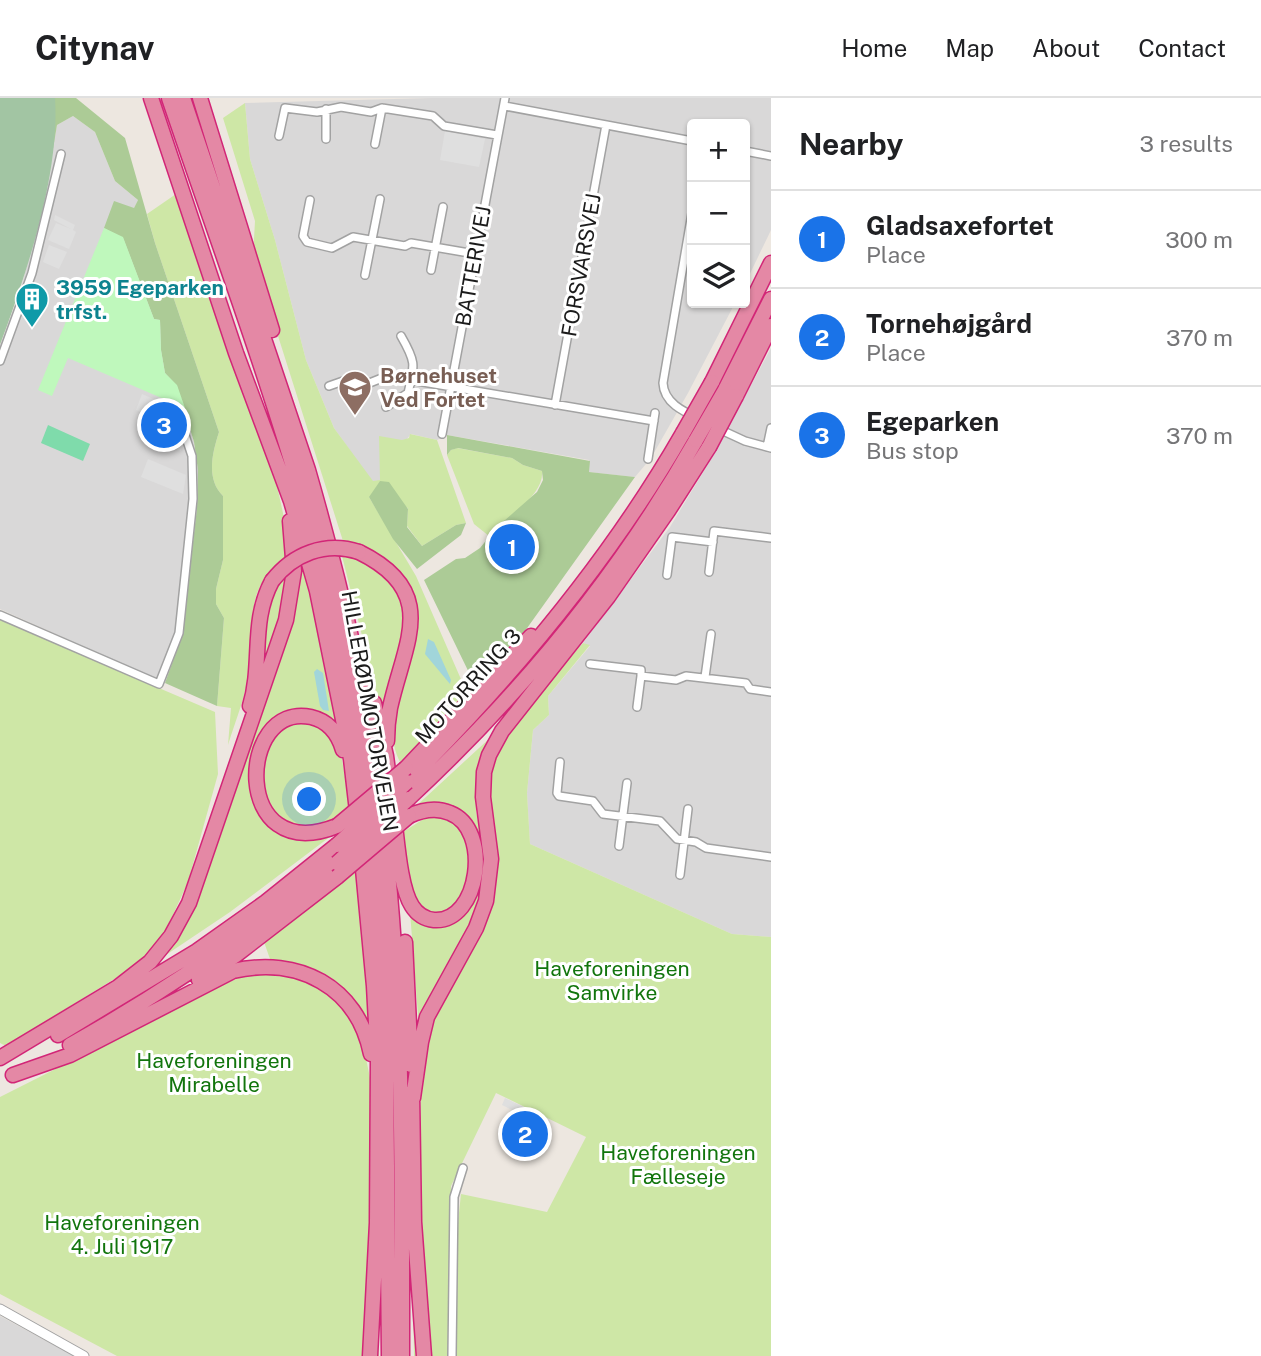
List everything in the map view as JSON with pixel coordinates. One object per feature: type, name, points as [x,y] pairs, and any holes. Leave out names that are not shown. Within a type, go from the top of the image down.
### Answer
[{"type":"highway","points":[[151,98],[236,353],[291,501],[317,591],[351,759],[367,894],[378,1060],[377,1223],[370,1356]]},
{"type":"highway","name":"HILLERØDMOTORVEJEN","points":[[169,98],[314,536],[358,740],[376,870],[385,978],[397,1354]]},
{"type":"highway","name":"HILLERØDMOTORVEJEN","points":[[183,98],[308,470],[346,615],[378,782],[394,923],[401,1117],[397,1354]]},
{"type":"highway","points":[[200,98],[303,432],[308,470]]},
{"type":"highway","points":[[211,220],[216,264],[250,389]]},
{"type":"highway","points":[[0,1064],[123,997],[197,951],[266,902],[337,845],[406,775],[516,652],[578,591],[683,433],[712,382],[771,263]]},
{"type":"highway","name":"MOTORRING 3","points":[[7,1078],[137,1007],[337,870],[448,762],[509,697],[580,612],[702,444],[730,393],[771,299]]},
{"type":"highway","points":[[730,393],[771,326]]},
{"type":"highway","points":[[413,1098],[427,1017],[476,928],[486,901],[491,859],[483,797],[484,772],[489,755],[502,731],[608,597],[668,511],[702,444]]},
{"type":"highway","points":[[0,1058],[118,987],[150,962],[171,936],[189,903],[278,648],[291,596],[293,547],[280,475]]},
{"type":"highway","points":[[221,807],[252,697],[262,601],[272,581],[292,561],[314,551],[341,548],[375,559],[396,580],[408,601],[411,615],[410,640],[390,710],[386,756]]},
{"type":"highway","points":[[346,615],[370,684],[386,756],[400,866],[413,1098],[414,1222],[424,1356]]},
{"type":"highway","points":[[448,762],[487,733],[552,666]]},
{"type":"highway","points":[[352,781],[334,730],[317,719],[300,716],[287,720],[271,731],[262,747],[256,771],[257,793],[265,812],[290,830],[302,833],[313,833],[337,826],[406,775]]},
{"type":"highway","points":[[145,1016],[236,955],[337,870],[409,816],[424,810],[443,810],[463,819],[469,826],[476,852],[474,876],[465,904],[448,918],[437,920],[421,915],[409,899],[400,866]]},
{"type":"highway","points":[[7,1078],[70,1055],[233,971],[269,966],[305,973],[336,992],[359,1020],[367,1036],[376,1085]]},
{"type":"highway","points":[[397,1354],[414,1222]]},
{"type":"highway","points":[[377,1223],[382,1322],[397,1354]]},
{"type":"street","points":[[505,102],[687,140]]},
{"type":"street","name":"BATTERIVEJ","points":[[442,434],[505,102]]},
{"type":"street","points":[[279,136],[285,108],[317,111],[341,107],[371,112],[382,108],[433,116],[444,125],[497,135]]},
{"type":"street","points":[[375,144],[382,108]]},
{"type":"street","points":[[326,109],[326,139]]},
{"type":"street","name":"FORSVARSVEJ","points":[[555,405],[606,125]]},
{"type":"street","points":[[750,152],[771,156]]},
{"type":"street","points":[[0,361],[32,273],[61,154]]},
{"type":"street","points":[[365,275],[380,199]]},
{"type":"street","points":[[310,200],[303,236],[307,242],[332,248],[353,237],[405,247],[411,243],[475,254]]},
{"type":"street","points":[[431,270],[443,207]]},
{"type":"street","points":[[687,241],[663,373],[663,390],[667,398],[679,408],[727,434],[769,448],[771,428]]},
{"type":"street","points":[[386,407],[408,393],[411,380],[414,360],[401,336]]},
{"type":"street","points":[[329,386],[346,380],[367,384],[387,376],[555,405],[654,417],[648,459]]},
{"type":"street","points":[[0,615],[159,684],[178,633],[194,499],[191,456],[180,420]]},
{"type":"street","points":[[709,572],[714,531],[771,538]]},
{"type":"street","points":[[667,575],[672,537],[713,542]]},
{"type":"street","points":[[705,677],[711,634]]},
{"type":"street","points":[[590,664],[641,670],[637,707]]},
{"type":"street","points":[[641,676],[676,680],[686,676],[705,677],[746,683],[750,690],[771,692]]},
{"type":"street","points":[[560,761],[559,796],[593,801],[603,814],[660,821],[677,839],[696,842],[706,848],[771,857]]},
{"type":"street","points":[[619,846],[627,783]]},
{"type":"street","points":[[680,875],[688,809]]},
{"type":"street","points":[[452,1356],[454,1197],[463,1168]]},
{"type":"street","points":[[0,1308],[84,1356]]},
{"type":"shaded area","points":[[432,98],[771,98],[771,230],[750,274],[750,119],[687,119],[687,308],[732,308],[651,458],[635,477],[588,472],[589,460],[447,435],[437,440],[411,434],[406,440],[402,440],[380,481],[372,481],[334,428],[306,360],[275,240],[250,159],[245,103]]},
{"type":"shaded area","points":[[73,116],[95,132],[115,181],[138,200],[134,208],[177,385],[194,442],[198,470],[197,508],[184,617],[179,644],[165,683],[0,609],[0,344],[19,294],[41,215],[57,125]]},
{"type":"shaded area","points":[[445,131],[485,139],[479,167],[440,160]]},
{"type":"shaded area","points":[[55,215],[75,225],[73,230],[76,232],[69,249],[48,240],[56,223],[71,229],[54,220]]},
{"type":"shaded area","points":[[49,245],[67,252],[59,269],[43,262]]},
{"type":"shaded area","points":[[771,348],[771,937],[732,934],[530,844],[527,793],[533,730],[549,715],[548,696],[590,646],[583,643],[670,527],[716,451]]},
{"type":"shaded area","points":[[142,394],[172,407],[170,412],[175,414],[176,420],[173,428],[183,437],[181,451],[151,438],[157,419],[136,410]]},
{"type":"shaded area","points":[[148,459],[186,475],[183,494],[141,477]]},
{"type":"shaded area","points":[[505,1098],[547,1118],[543,1125],[502,1105]]},
{"type":"shaded area","points":[[0,1316],[74,1356],[0,1356]]},
{"type":"green space","points":[[0,98],[76,98],[125,138],[155,243],[219,432],[212,466],[214,482],[223,496],[223,560],[216,589],[216,604],[224,618],[217,706],[165,683],[179,644],[184,617],[197,508],[198,470],[194,442],[177,386],[165,373],[160,320],[154,319],[123,238],[104,228],[114,201],[134,208],[138,200],[115,181],[95,132],[73,116],[57,125],[34,236],[0,344]]},
{"type":"green space","points":[[0,98],[55,98],[55,127],[40,222],[0,344]]},
{"type":"green space","points":[[245,103],[250,159],[275,240],[306,360],[334,428],[373,481],[380,480],[379,436],[402,440],[409,438],[410,434],[437,440],[466,523],[456,525],[422,546],[407,526],[408,508],[369,497],[416,576],[467,693],[433,732],[400,762],[393,739],[394,715],[414,644],[417,621],[414,598],[402,576],[383,557],[343,541],[253,257],[255,221],[223,118]]},
{"type":"green space","points":[[176,194],[263,438],[282,507],[289,555],[274,568],[258,592],[254,605],[249,676],[228,745],[231,708],[217,706],[224,618],[216,604],[216,589],[223,560],[223,496],[214,482],[212,466],[219,432],[147,214]]},
{"type":"green space","points":[[104,228],[123,237],[154,319],[160,320],[165,373],[177,385],[185,408],[68,358],[52,396],[38,390]]},
{"type":"green space","points":[[48,425],[90,444],[83,461],[41,443]]},
{"type":"green space","points":[[447,435],[590,461],[589,472],[635,477],[525,631],[475,685],[424,580],[456,559],[465,558],[480,548],[497,527],[537,492],[543,480],[542,471],[512,458],[458,448],[447,455]]},
{"type":"green space","points":[[457,448],[512,458],[542,471],[541,480],[531,498],[489,536],[474,524],[447,455]]},
{"type":"green space","points":[[380,481],[389,482],[408,509],[407,527],[422,546],[456,525],[466,523],[461,535],[417,569],[393,539],[369,497]]},
{"type":"green space","points":[[341,552],[384,569],[409,610],[384,723]]},
{"type":"green space","points":[[305,558],[340,731],[297,712],[278,723],[265,733],[255,749],[250,789],[262,817],[272,826],[299,837],[331,836],[230,912],[151,965],[190,910],[298,562]]},
{"type":"green space","points":[[288,568],[287,596],[260,678],[263,602]]},
{"type":"green space","points":[[0,620],[215,712],[218,774],[188,882],[166,930],[140,963],[6,1046],[0,1043]]},
{"type":"green space","points":[[583,643],[590,645],[548,696],[549,715],[533,730],[527,793],[530,844],[732,934],[771,937],[771,1356],[457,1356],[454,1260],[461,1194],[547,1212],[586,1137],[496,1093],[451,1186],[450,1356],[414,1356],[413,1301],[419,1229],[421,1071],[432,1016],[488,910],[488,785],[494,756],[538,694]]},
{"type":"green space","points":[[314,723],[330,733],[340,748],[350,807],[326,828],[310,830],[277,817],[265,802],[261,759],[280,726]]},
{"type":"green space","points":[[491,737],[480,779],[476,812],[482,839],[482,894],[469,931],[419,1028],[410,912],[437,923],[475,888],[472,825],[414,808]]},
{"type":"green space","points":[[430,815],[442,817],[460,826],[465,832],[470,849],[469,876],[463,896],[442,915],[426,912],[413,900],[403,832]]},
{"type":"green space","points":[[358,870],[369,1028],[294,964],[270,959],[264,942]]},
{"type":"green space","points":[[258,973],[290,974],[335,995],[362,1039],[370,1078],[371,1246],[379,1356],[117,1356],[0,1294],[0,1097],[220,986]]},
{"type":"water","points":[[428,639],[434,642],[451,680],[450,684],[425,654]]},
{"type":"water","points":[[317,669],[323,673],[329,711],[320,706],[314,672]]},
{"type":"place","name":"3959 Egeparken trfst.","points":[[32,329]]},
{"type":"place","name":"Børnehuset Ved Fortet","points":[[355,417]]},
{"type":"place","name":"Egeparken","points":[[164,425]]},
{"type":"place","name":"Gladsaxefortet","points":[[512,547]]},
{"type":"place","name":"Tornehøjgård","points":[[525,1134]]},
{"type":"park label","name":"Haveforeningen Samvirke","points":[[612,980]]},
{"type":"park label","name":"Haveforeningen Mirabelle","points":[[214,1072]]},
{"type":"park label","name":"Haveforeningen Fælleseje","points":[[678,1164]]},
{"type":"park label","name":"Haveforeningen 4. Juli 1917","points":[[122,1234]]}]
